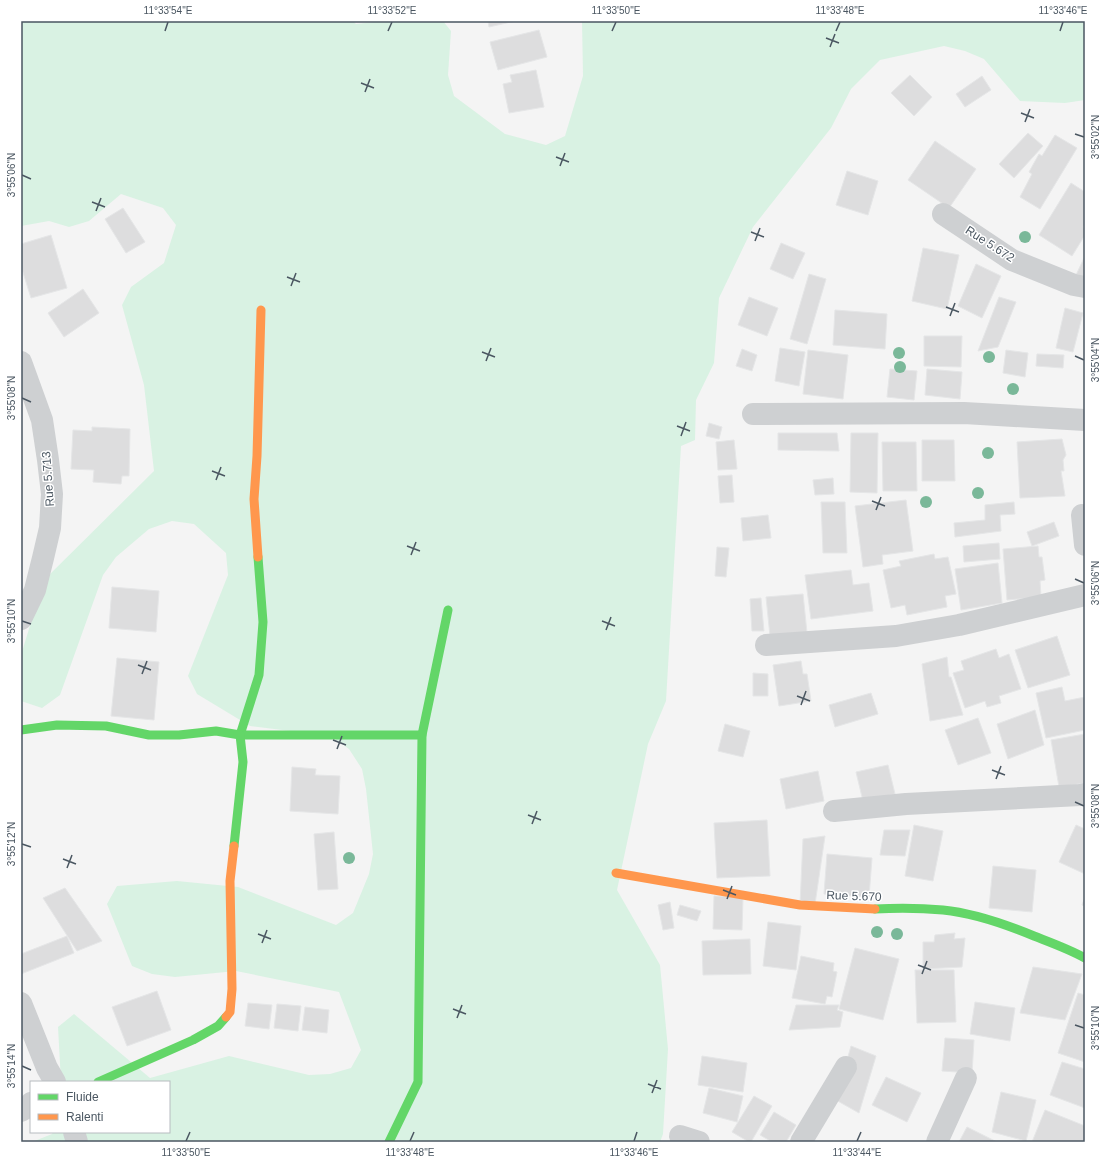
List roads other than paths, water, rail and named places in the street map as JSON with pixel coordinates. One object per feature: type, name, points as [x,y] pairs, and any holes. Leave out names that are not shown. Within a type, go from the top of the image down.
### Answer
[{"type":"street","name":"Rue 5.672","points":[[943,214],[1012,260],[1085,288]]},
{"type":"street","points":[[100,1081],[193,1040],[218,1026],[230,1012],[232,989],[230,881],[243,762],[240,735],[259,675],[263,622],[254,499],[257,456],[261,310]]},
{"type":"street","name":"Rue 5.713","points":[[21,362],[42,420],[52,494],[50,528],[43,558],[34,590],[21,619]]},
{"type":"street","points":[[752,414],[964,412],[1085,420]]},
{"type":"street","points":[[1082,515],[1085,545]]},
{"type":"street","points":[[766,645],[896,636],[959,625],[1085,595]]},
{"type":"street","points":[[389,1142],[418,1082],[422,735],[448,610]]},
{"type":"street","points":[[21,730],[57,725],[106,726],[149,735],[179,735],[216,731],[240,735],[422,735]]},
{"type":"street","points":[[834,811],[906,804],[1085,794]]},
{"type":"street","name":"Rue 5.670","points":[[616,873],[800,906],[874,910],[909,908],[944,910],[980,917],[1012,927],[1085,958]]},
{"type":"street","points":[[21,1003],[48,1077]]},
{"type":"street","points":[[801,1142],[846,1067]]},
{"type":"street","points":[[937,1142],[966,1078]]},
{"type":"street","points":[[21,1111],[30,1104]]}]
